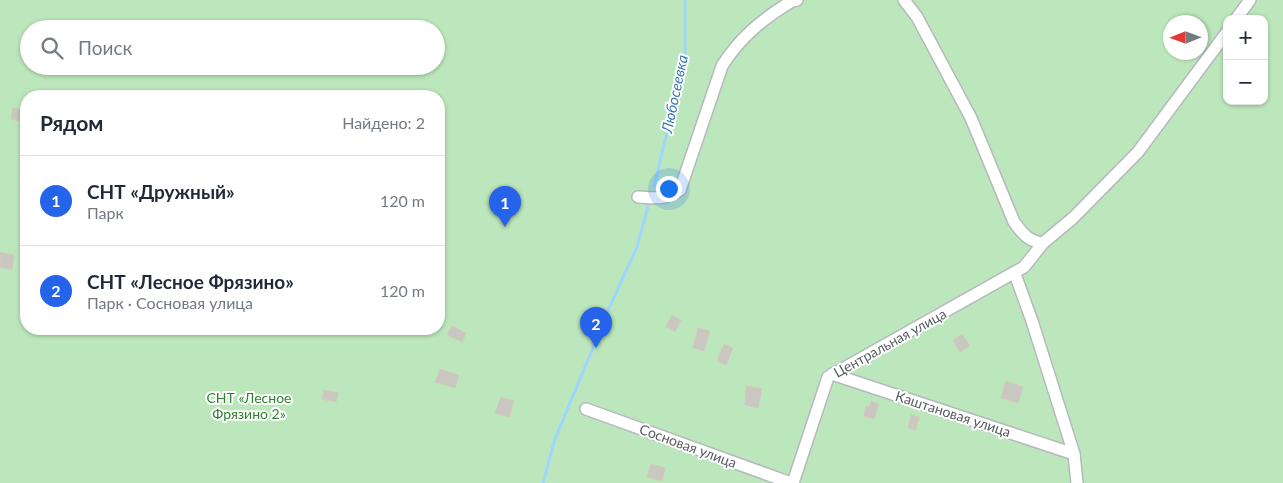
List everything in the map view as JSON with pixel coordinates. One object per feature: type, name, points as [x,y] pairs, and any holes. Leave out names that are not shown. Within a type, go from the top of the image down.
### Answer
[{"type":"street","points":[[638,197],[659,198],[673,196],[680,190],[722,66],[730,52],[758,24],[792,1],[797,0]]},
{"type":"street","points":[[904,0],[917,17],[971,118],[1014,222],[1024,236],[1034,242],[1043,244]]},
{"type":"street","points":[[1239,15],[1250,0]]},
{"type":"street","points":[[1077,483],[1074,454],[1032,321],[1019,271],[1043,244],[1073,218],[1138,152],[1223,37]]},
{"type":"street","name":"Центральная улица","points":[[792,483],[826,381],[832,374],[1019,271]]},
{"type":"street","name":"Каштановая улица","points":[[832,374],[1074,454]]},
{"type":"street","name":"Сосновая улица","points":[[586,410],[792,483]]},
{"type":"green space","name":"СНТ «Лесное Фрязино 2»","points":[[0,0],[1283,0],[1283,483],[0,483]]},
{"type":"building","points":[[13,108],[20,109],[20,121],[11,119]]},
{"type":"building","points":[[0,252],[14,255],[12,270],[0,267]]},
{"type":"building","points":[[672,315],[681,320],[675,332],[666,327]]},
{"type":"building","points":[[452,326],[466,333],[462,342],[447,335]]},
{"type":"building","points":[[698,328],[710,331],[704,351],[693,348]]},
{"type":"building","points":[[962,334],[970,346],[960,352],[953,340]]},
{"type":"building","points":[[724,344],[733,348],[726,365],[717,361]]},
{"type":"building","points":[[440,369],[459,375],[455,388],[435,382]]},
{"type":"building","points":[[1006,381],[1023,387],[1018,403],[1001,398]]},
{"type":"building","points":[[746,386],[762,389],[758,408],[745,405]]},
{"type":"building","points":[[324,390],[338,393],[336,402],[322,399]]},
{"type":"building","points":[[501,397],[514,401],[509,417],[495,413]]},
{"type":"building","points":[[871,401],[879,404],[874,419],[864,416],[866,406],[869,407]]},
{"type":"building","points":[[911,415],[919,417],[916,430],[908,428]]},
{"type":"building","points":[[651,464],[665,468],[662,481],[647,477]]},
{"type":"waterway","name":"Любосеевка","points":[[654,187],[685,56],[685,0]]},
{"type":"waterway","name":"Любосеевка","points":[[606,315],[637,247],[648,206]]},
{"type":"waterway","name":"Любосеевка","points":[[543,483],[555,439],[600,331]]},
{"type":"place","name":"СНТ «Дружный»","points":[[505,227]]},
{"type":"place","name":"СНТ «Лесное Фрязино»","points":[[596,348]]}]
